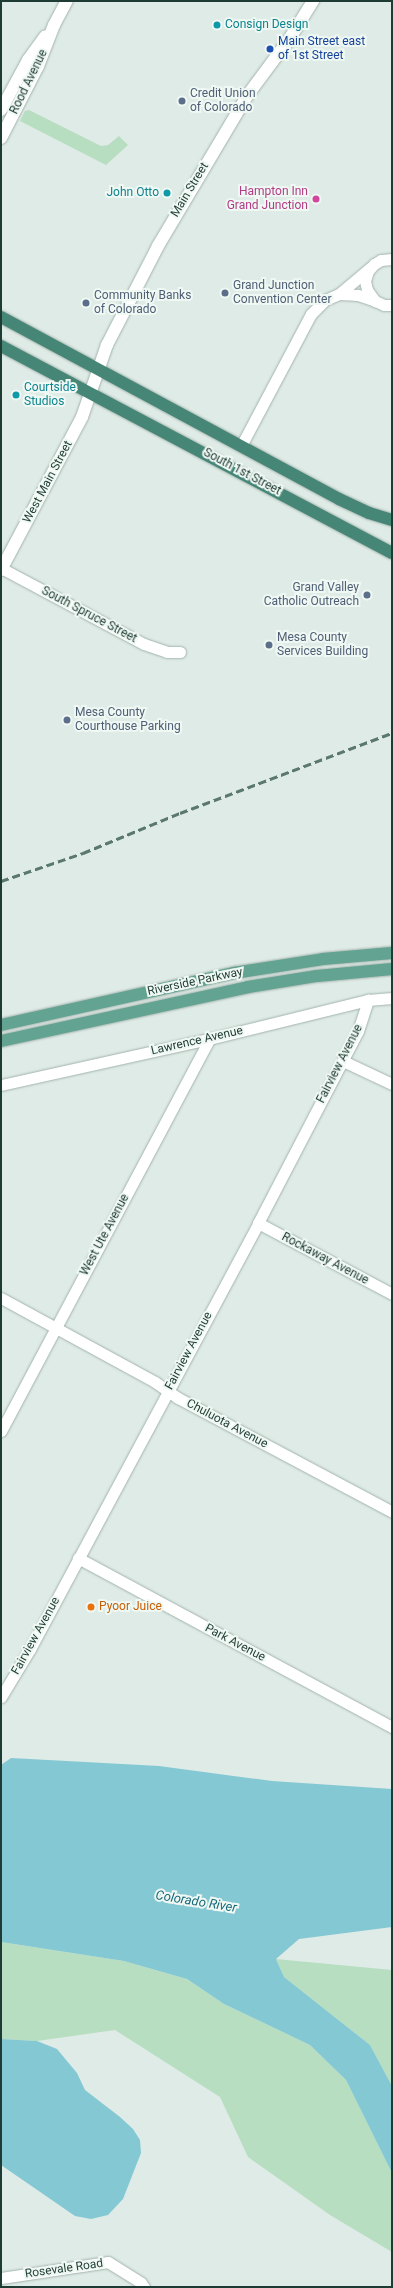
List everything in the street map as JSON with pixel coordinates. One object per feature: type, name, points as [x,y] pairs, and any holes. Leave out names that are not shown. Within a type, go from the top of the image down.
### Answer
[{"type":"highway","name":"South 1st Street","points":[[1,317],[339,498],[369,513],[392,520]]},
{"type":"highway","name":"South 1st Street","points":[[1,346],[91,392],[392,553]]},
{"type":"main road","name":"Riverside Parkway","points":[[1,1025],[234,973],[323,959],[392,953]]},
{"type":"main road","name":"Riverside Parkway","points":[[1,1041],[248,987],[317,976],[392,969]]},
{"type":"street","name":"Rood Avenue","points":[[1,138],[38,66],[54,25],[67,1]]},
{"type":"street","name":"Main Street","points":[[91,392],[107,345],[175,215],[247,96],[290,38],[313,1]]},
{"type":"street","name":"Rood Avenue","points":[[1,110],[28,60],[54,25]]},
{"type":"street","points":[[241,446],[307,320],[320,305],[339,294],[371,267],[387,260],[392,254]]},
{"type":"street","points":[[371,267],[366,276],[366,286],[369,294],[375,301]]},
{"type":"street","points":[[339,294],[358,295],[384,305],[392,305]]},
{"type":"street","name":"West Main Street","points":[[1,569],[82,417],[91,392]]},
{"type":"street","name":"South Spruce Street","points":[[1,569],[144,644],[167,652],[180,652]]},
{"type":"street","name":"Lawrence Avenue","points":[[1,1085],[209,1039],[368,1000],[392,998]]},
{"type":"street","name":"Fairview Avenue","points":[[1,1697],[30,1649],[258,1223],[358,1031],[368,1000]]},
{"type":"street","name":"West Ute Avenue","points":[[1,1431],[209,1039]]},
{"type":"street","points":[[343,1061],[392,1084]]},
{"type":"street","name":"Rockaway Avenue","points":[[258,1223],[392,1294]]},
{"type":"street","name":"Chuluota Avenue","points":[[1,1298],[168,1390],[178,1398],[392,1512]]},
{"type":"street","name":"Park Avenue","points":[[78,1558],[392,1727]]},
{"type":"street","name":"Rosevale Road","points":[[1,2278],[108,2262],[144,2287]]},
{"type":"green space","points":[[29,110],[101,146],[108,145],[119,136],[128,145],[106,165],[20,121],[25,111]]},
{"type":"green space","points":[[1,1942],[124,1961],[187,1979],[224,2004],[310,2045],[346,2080],[392,2173],[392,2252],[330,2215],[248,2157],[220,2097],[115,2030],[37,2041],[1,2039]]},
{"type":"green space","points":[[276,1959],[392,1970],[392,2086],[370,2045],[284,1977]]},
{"type":"water","name":"Colorado River","points":[[11,1758],[159,1766],[272,1781],[392,1789],[392,1927],[299,1939],[276,1959],[284,1977],[370,2045],[392,2086],[392,2173],[346,2080],[310,2045],[224,2004],[187,1979],[124,1961],[1,1942],[1,1765]]},
{"type":"water","points":[[1,2039],[37,2041],[57,2049],[77,2073],[85,2090],[120,2117],[133,2129],[140,2140],[141,2153],[123,2199],[108,2215],[91,2219],[75,2216],[1,2165]]},
{"type":"railway","points":[[1,881],[83,853],[180,813],[392,733]]},
{"type":"place","name":"Consign Design","points":[[217,25]]},
{"type":"place","name":"Main Street east of 1st Street","points":[[270,49]]},
{"type":"place","name":"Credit Union of Colorado","points":[[182,101]]},
{"type":"place","name":"John Otto","points":[[167,193]]},
{"type":"place","name":"Hampton Inn Grand Junction","points":[[316,199]]},
{"type":"place","name":"Grand Junction Convention Center","points":[[225,293]]},
{"type":"place","name":"Community Banks of Colorado","points":[[86,303]]},
{"type":"place","name":"Courtside Studios","points":[[16,395]]},
{"type":"place","name":"Grand Valley Catholic Outreach","points":[[367,595]]},
{"type":"place","name":"Mesa County Services Building","points":[[269,645]]},
{"type":"place","name":"Mesa County Courthouse Parking","points":[[67,720]]},
{"type":"place","name":"Pyoor Juice","points":[[91,1607]]}]
